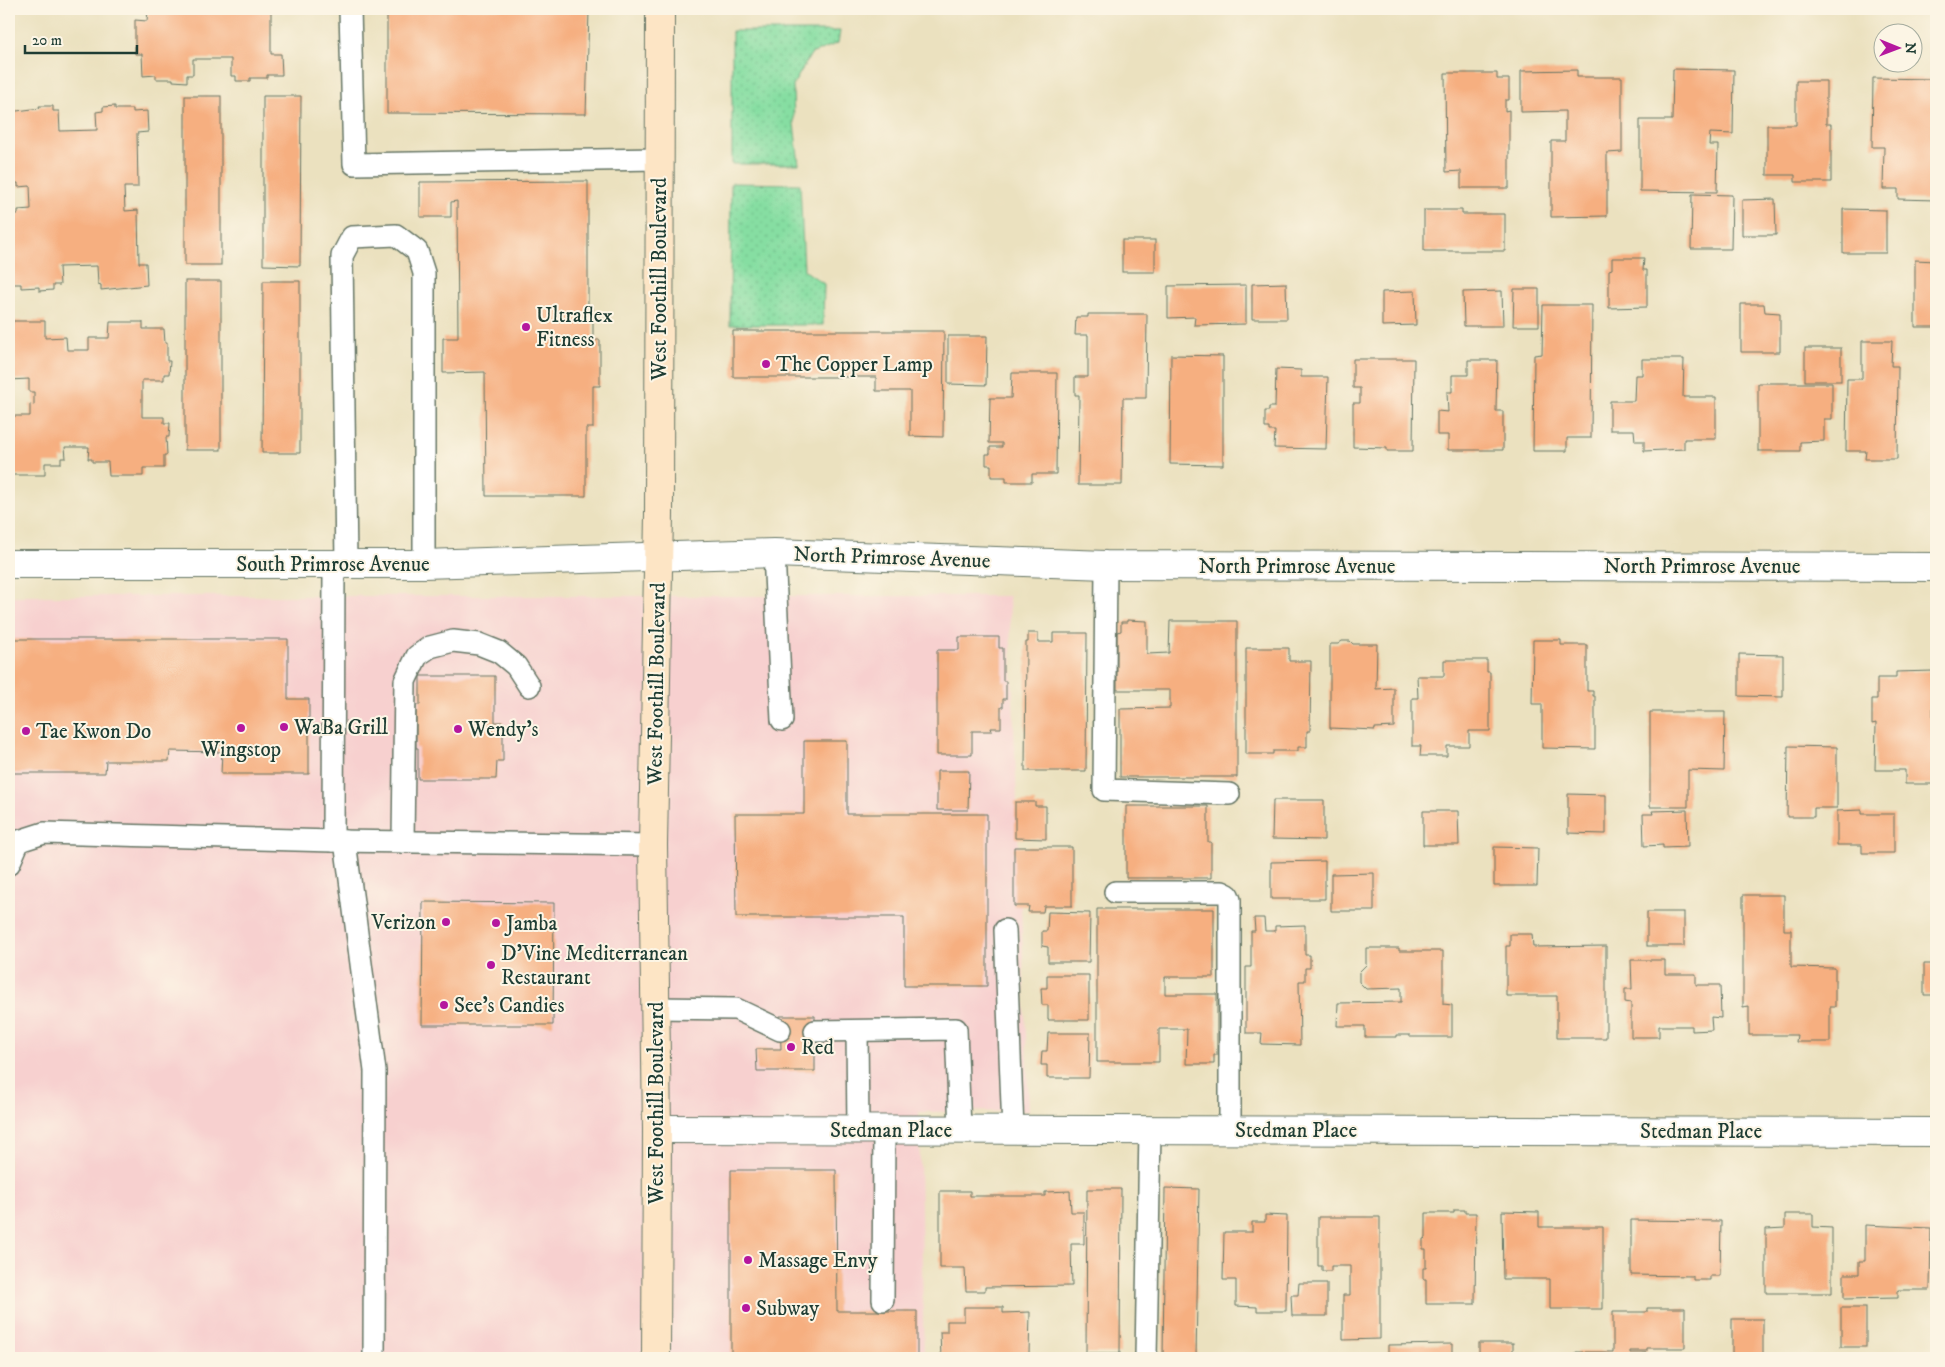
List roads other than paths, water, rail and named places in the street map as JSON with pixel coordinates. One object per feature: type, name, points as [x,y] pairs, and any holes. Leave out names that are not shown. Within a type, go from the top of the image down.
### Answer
[{"type":"main road","name":"West Foothill Boulevard","points":[[656,1358],[657,1129],[653,845],[658,557],[660,9]]},
{"type":"street","name":"North Primrose Avenue","points":[[658,557],[774,553],[1106,565],[1936,566]]},
{"type":"street","name":"South Primrose Avenue","points":[[9,564],[424,564],[658,557]]},
{"type":"street","name":"Stedman Place","points":[[657,1129],[1936,1132]]},
{"type":"lane","points":[[350,9],[354,164],[659,159]]},
{"type":"lane","points":[[374,1358],[375,1071],[339,841],[342,256],[352,237],[396,234],[417,251],[424,273],[424,564]]},
{"type":"lane","points":[[774,553],[782,720]]},
{"type":"lane","points":[[1106,565],[1104,790],[1229,794]]},
{"type":"lane","points":[[403,842],[405,681],[417,656],[430,647],[453,641],[479,644],[499,652],[516,666],[529,686]]},
{"type":"lane","points":[[9,864],[19,841],[44,833],[339,841],[653,845]]},
{"type":"lane","points":[[1115,892],[1222,892],[1228,895],[1230,900],[1230,1130]]},
{"type":"lane","points":[[1005,930],[1013,1130]]},
{"type":"lane","points":[[655,1008],[736,1009],[780,1030]]},
{"type":"lane","points":[[815,1031],[956,1029],[960,1130]]},
{"type":"lane","points":[[857,1031],[871,1130],[883,1300]]},
{"type":"lane","points":[[1146,1358],[1150,1130]]},
{"type":"place","name":"Ultraflex Fitness","points":[[526,327]]},
{"type":"place","name":"The Copper Lamp","points":[[766,364]]},
{"type":"place","name":"WaBa Grill","points":[[284,727]]},
{"type":"place","name":"Wingstop","points":[[241,728]]},
{"type":"place","name":"Wendy's","points":[[458,729]]},
{"type":"place","name":"Tae Kwon Do","points":[[26,731]]},
{"type":"place","name":"Verizon","points":[[446,922]]},
{"type":"place","name":"Jamba","points":[[496,923]]},
{"type":"place","name":"D’Vine Mediterranean Restaurant","points":[[491,965]]},
{"type":"place","name":"See's Candies","points":[[444,1005]]},
{"type":"place","name":"Red","points":[[791,1047]]},
{"type":"place","name":"Massage Envy","points":[[748,1260]]},
{"type":"place","name":"Subway","points":[[746,1308]]}]
